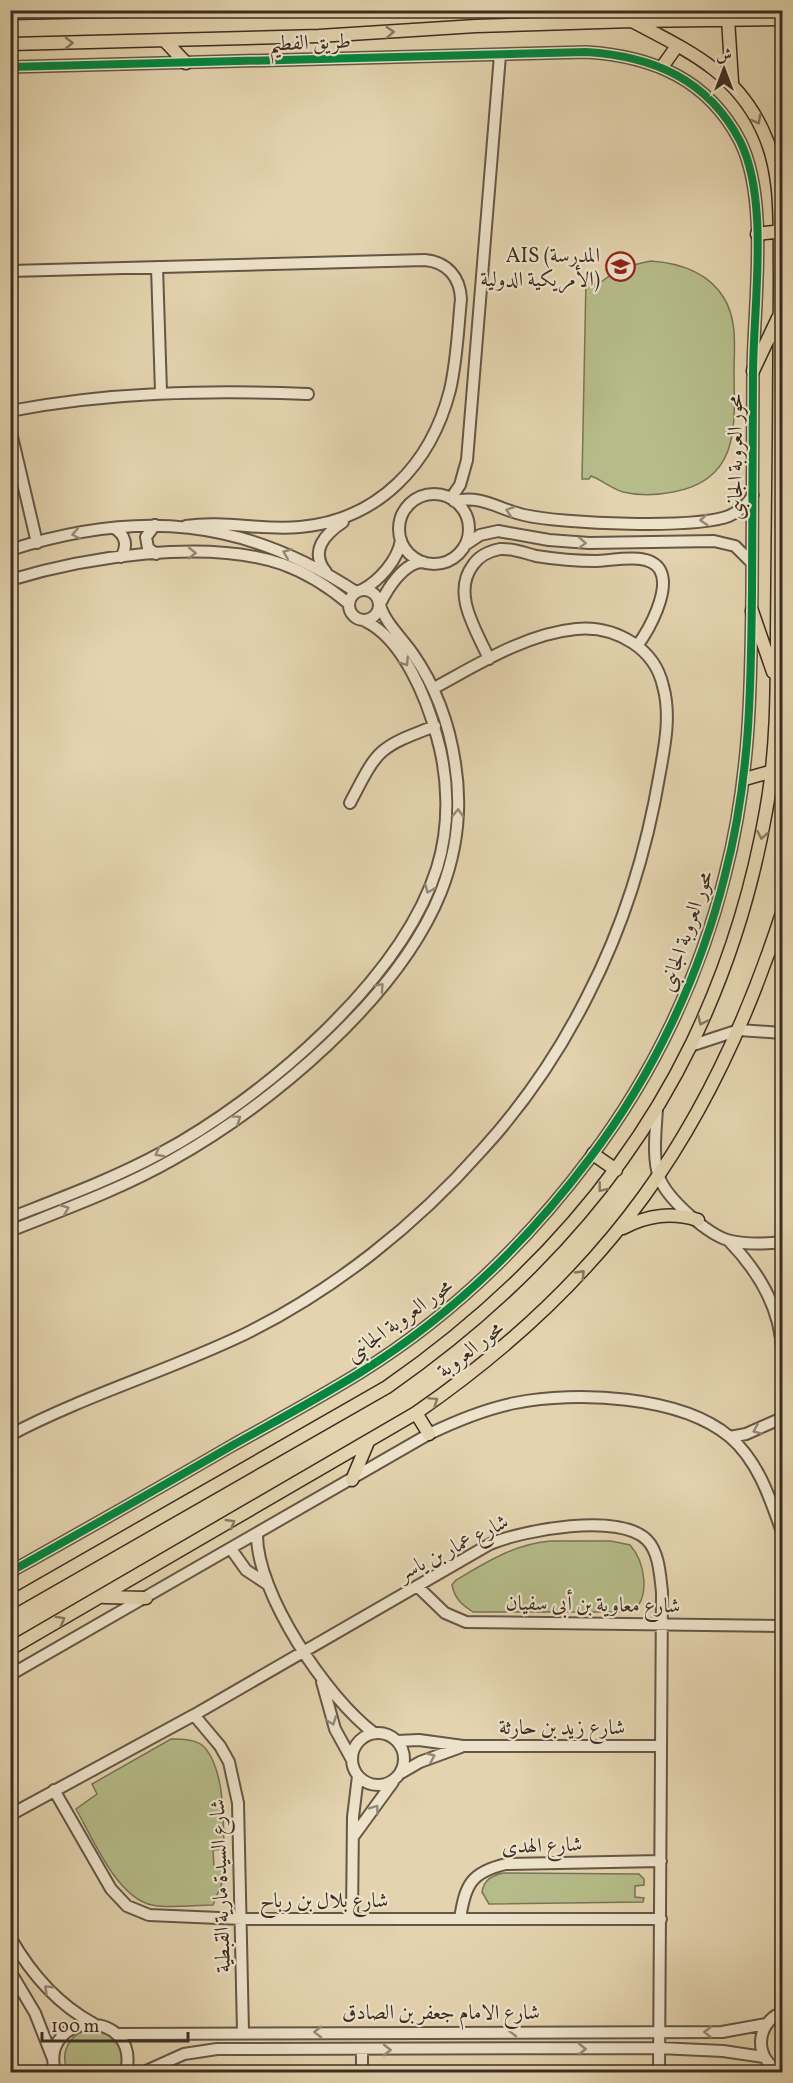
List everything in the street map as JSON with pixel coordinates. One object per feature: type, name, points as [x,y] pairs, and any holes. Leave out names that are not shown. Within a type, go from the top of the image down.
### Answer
[{"type":"main road","points":[[10,14],[157,10]]},
{"type":"main road","points":[[728,19],[732,82]]},
{"type":"main road","points":[[10,44],[319,36],[476,26],[783,19]]},
{"type":"main road","name":"محور العروبة","points":[[10,1603],[346,1412],[427,1359],[473,1323],[537,1263],[616,1170],[657,1108],[690,1046],[723,970],[748,892],[773,771],[777,682],[781,233],[778,188],[769,145],[756,118],[732,82],[677,46],[632,21]]},
{"type":"main road","points":[[165,41],[186,63]]},
{"type":"main road","points":[[662,67],[677,46]]},
{"type":"main road","points":[[757,234],[781,233]]},
{"type":"main road","points":[[753,371],[780,314]]},
{"type":"main road","points":[[752,611],[777,682]]},
{"type":"main road","points":[[745,779],[773,771]]},
{"type":"main road","points":[[782,914],[783,932]]},
{"type":"main road","name":"محور العروبة","points":[[12,1650],[416,1413],[508,1345],[551,1306],[619,1230],[659,1176],[704,1102],[740,1030],[782,914]]},
{"type":"main road","points":[[593,1154],[616,1170]]},
{"type":"main road","points":[[619,1230],[649,1217],[682,1215],[698,1220]]},
{"type":"main road","points":[[416,1413],[429,1434]]},
{"type":"main road","points":[[352,1480],[368,1442]]},
{"type":"main road","points":[[103,1597],[146,1598]]},
{"type":"street","name":"طريق الفطيم","points":[[10,67],[609,53]]},
{"type":"street","name":"محور العروبة الجانبى","points":[[10,1572],[362,1371],[406,1342],[463,1296],[525,1238],[593,1154],[649,1067],[693,972],[725,877],[745,779],[752,696],[753,371],[757,234],[753,184],[748,159],[739,139],[713,103],[688,82],[662,67],[632,57],[609,53]]},
{"type":"street","points":[[452,500],[460,485],[467,460],[500,55]]},
{"type":"street","points":[[10,271],[425,260],[440,263],[454,274],[460,286],[461,299],[453,375],[441,417],[424,453],[410,472],[382,498],[333,528],[322,539],[319,554],[328,574]]},
{"type":"street","points":[[157,267],[161,392]]},
{"type":"street","points":[[10,411],[79,400],[161,392],[308,394]]},
{"type":"street","points":[[10,428],[38,543]]},
{"type":"street","points":[[349,604],[359,591],[372,584],[393,560],[401,540],[399,522],[403,513],[415,499],[433,494],[452,500],[481,499],[511,512],[537,517],[658,522],[722,518],[743,508],[753,495]]},
{"type":"street","points":[[452,500],[464,511],[468,524],[465,545]]},
{"type":"street","points":[[10,550],[114,528],[213,523],[300,527],[356,513]]},
{"type":"street","points":[[154,525],[146,537],[148,548],[156,554]]},
{"type":"street","points":[[10,1231],[109,1191],[173,1160],[249,1111],[306,1065],[384,983],[421,931],[440,894],[452,855],[458,822],[457,776],[451,739],[434,688],[374,593],[359,591],[283,551],[186,526]]},
{"type":"street","points":[[114,528],[122,534],[126,543],[121,557]]},
{"type":"street","points":[[365,621],[375,616],[390,587],[409,566],[423,562],[437,563],[450,560],[465,545],[480,535],[498,531],[549,540],[589,543],[714,541],[735,546],[752,562]]},
{"type":"street","points":[[401,540],[412,556],[423,562]]},
{"type":"street","points":[[489,658],[467,609],[465,587],[469,572],[476,561],[488,553],[502,549],[569,560],[641,559],[654,563],[662,575],[661,596],[654,617],[637,646]]},
{"type":"street","points":[[10,580],[74,564],[156,554],[236,554],[268,560],[312,578],[349,604],[353,616],[382,632],[401,656],[424,697],[435,726],[445,772],[445,819],[437,866],[424,900],[403,936],[363,990],[297,1055],[236,1104],[161,1152],[107,1178],[10,1218]]},
{"type":"street","points":[[10,1435],[81,1400],[188,1360],[247,1333],[330,1284],[369,1256],[441,1192],[512,1114],[567,1034],[588,997],[624,913],[647,837],[663,756],[666,700],[658,671],[637,646],[614,633],[577,628],[537,639],[489,658],[434,688]]},
{"type":"street","points":[[350,803],[378,753],[393,742],[435,726]]},
{"type":"street","points":[[439,742],[451,739]]},
{"type":"street","points":[[690,1046],[740,1030],[783,1033]]},
{"type":"street","points":[[297,1055],[306,1065]]},
{"type":"street","points":[[657,1108],[656,1152],[659,1176],[675,1202],[729,1240],[749,1263],[765,1289],[779,1327],[783,1352]]},
{"type":"street","points":[[729,1240],[749,1244],[783,1242]]},
{"type":"street","points":[[10,1676],[429,1434],[482,1412],[515,1403],[561,1399],[613,1399],[671,1407],[730,1437],[766,1487],[783,1532]]},
{"type":"street","points":[[730,1437],[746,1434],[783,1418]]},
{"type":"street","name":"شارع عمار بن ياسر","points":[[10,1815],[304,1652],[490,1544],[527,1531],[623,1527],[639,1534],[652,1545],[660,1571],[663,1624],[659,2073]]},
{"type":"street","points":[[257,1534],[257,1555],[267,1584],[321,1679],[345,1709],[374,1733],[391,1736],[404,1753],[398,1777],[375,1786],[358,1776]]},
{"type":"street","points":[[231,1549],[246,1570],[267,1584]]},
{"type":"street","name":"شارع معاوية بن أبى سفيان","points":[[417,1586],[445,1613],[466,1622],[783,1626]]},
{"type":"street","points":[[321,1679],[329,1713],[358,1776],[353,1837],[352,1919]]},
{"type":"street","name":"شارع السيدة مارية القبطية","points":[[194,1714],[220,1746],[233,1774],[240,1818],[243,2032]]},
{"type":"street","points":[[352,1760],[358,1742],[374,1733]]},
{"type":"street","name":"شارع زيد بن حارثة","points":[[397,1741],[441,1742],[463,1746],[661,1746]]},
{"type":"street","name":"شارع زيد بن حارثة","points":[[353,1837],[398,1777],[420,1762],[463,1746]]},
{"type":"street","name":"شارع بلال بن رباح","points":[[54,1790],[111,1889],[127,1906],[149,1915],[242,1919],[661,1919]]},
{"type":"street","name":"شارع الهدى","points":[[460,1919],[468,1886],[475,1877],[489,1868],[506,1864],[660,1861]]},
{"type":"street","points":[[781,2072],[764,2057],[760,2040],[766,2024],[782,2012],[783,1867]]},
{"type":"street","points":[[10,1937],[22,1958],[46,1988],[76,2014],[116,2034],[128,2053],[126,2073]]},
{"type":"street","points":[[10,1971],[35,2013],[53,2060],[55,2073]]},
{"type":"street","points":[[53,2060],[55,2050],[66,2033],[84,2024],[95,2024]]},
{"type":"street","name":"شارع الامام جعفر بن الصادق","points":[[116,2034],[659,2030],[722,2032],[766,2024]]},
{"type":"street","name":"شارع الامام جعفر بن الصادق","points":[[144,2073],[163,2062],[199,2051],[659,2048],[723,2051],[764,2057]]},
{"type":"street","points":[[362,2051],[362,2073]]},
{"type":"green space","points":[[651,261],[683,267],[702,275],[724,298],[731,316],[734,335],[734,414],[729,449],[722,464],[711,476],[695,486],[673,492],[642,495],[619,491],[591,476],[589,479],[582,479],[586,279],[593,278],[595,287],[621,270]]},
{"type":"green space","points":[[551,1541],[611,1541],[630,1545],[639,1561],[644,1579],[642,1598],[638,1606],[632,1612],[473,1612],[457,1598],[452,1585],[456,1580],[513,1550]]},
{"type":"green space","points":[[171,1739],[199,1743],[206,1749],[217,1771],[222,1797],[224,1849],[213,1850],[214,1868],[224,1868],[224,1878],[213,1905],[166,1907],[139,1900],[117,1879],[107,1865],[76,1809],[97,1794],[92,1784]]},
{"type":"green space","points":[[503,1873],[639,1874],[644,1879],[644,1885],[635,1886],[635,1897],[644,1898],[643,1902],[489,1904],[482,1892],[484,1884],[492,1877]]},
{"type":"green space","points":[[91,2029],[112,2038],[121,2049],[121,2064],[118,2072],[68,2072],[65,2058],[68,2045],[77,2035]]},
{"type":"cycle path","points":[[10,67],[586,52],[633,59],[676,75],[695,87],[727,120],[740,141],[749,166],[755,193],[758,255],[753,375],[751,664],[748,734],[740,804],[715,913],[688,987],[654,1059],[613,1126],[566,1189],[486,1276],[426,1327],[329,1391],[10,1572]]},
{"type":"place","name":"AIS (المدرسة الأمريكية الدولية)","points":[[621,267]]}]
